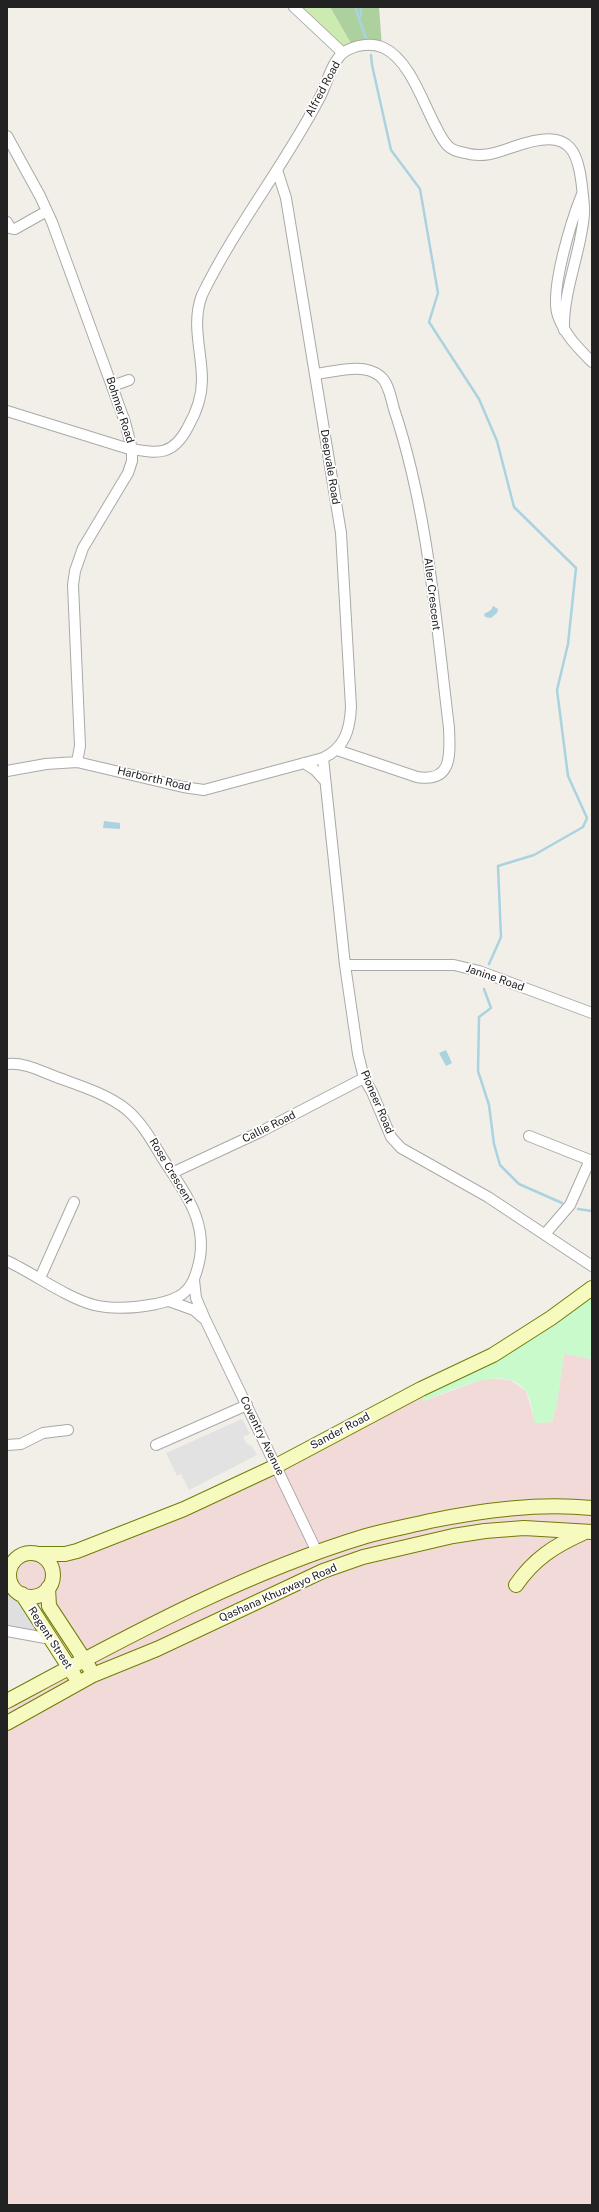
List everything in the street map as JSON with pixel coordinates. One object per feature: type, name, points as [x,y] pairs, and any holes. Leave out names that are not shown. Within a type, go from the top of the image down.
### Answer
[{"type":"main road","name":"Sander Road","points":[[37,1554],[66,1554],[76,1551],[184,1509],[276,1466],[395,1402],[493,1355],[546,1322],[592,1288]]},
{"type":"main road","name":"Qashana Khuzwayo Road","points":[[7,1701],[69,1668],[229,1588],[317,1552],[367,1536],[476,1512],[525,1506],[592,1508]]},
{"type":"main road","name":"Qashana Khuzwayo Road","points":[[7,1723],[93,1674],[161,1647],[323,1571],[363,1557],[453,1536],[485,1531],[524,1528],[589,1532]]},
{"type":"main road","points":[[516,1585],[528,1569],[542,1555],[561,1543],[589,1532]]},
{"type":"main road","name":"Sander Road","points":[[51,1582],[60,1564],[76,1551]]},
{"type":"main road","points":[[37,1554],[49,1562],[51,1582],[36,1596],[22,1594],[12,1585],[10,1578],[10,1563],[23,1555],[37,1554]]},
{"type":"main road","name":"Regent Street","points":[[51,1582],[49,1606],[93,1674]]},
{"type":"main road","name":"Regent Street","points":[[22,1594],[78,1682]]},
{"type":"street","points":[[294,7],[343,53]]},
{"type":"street","name":"Alfred Road","points":[[132,449],[167,451],[174,447],[180,440],[192,421],[201,393],[202,381],[197,335],[199,303],[208,283],[318,102],[336,61],[343,53],[352,48],[366,45],[383,47],[393,53],[407,70],[444,141],[454,150],[485,156],[535,139],[546,138],[561,141],[570,148],[577,161],[582,180],[582,192],[585,209],[568,295],[564,330]]},
{"type":"street","name":"Bohmer Road","points":[[7,136],[47,211],[125,422],[132,449],[132,461],[128,473],[90,534],[74,571],[73,585],[80,746],[77,762]]},
{"type":"street","name":"Deepvale Road","points":[[277,170],[286,198],[341,533],[351,707],[347,734],[337,750],[323,758]]},
{"type":"street","points":[[582,192],[562,255],[556,305],[557,314],[564,330],[592,362]]},
{"type":"street","points":[[7,222],[10,228],[15,229],[47,211]]},
{"type":"street","name":"Aller Crescent","points":[[315,374],[364,369],[376,373],[385,382],[406,450],[422,519],[449,728],[449,759],[446,767],[442,773],[429,778],[417,777],[337,750]]},
{"type":"street","points":[[112,386],[129,380]]},
{"type":"street","points":[[7,411],[111,444],[132,449]]},
{"type":"street","name":"Harborth Road","points":[[7,771],[77,762],[183,787],[204,790],[323,758]]},
{"type":"street","name":"Pioneer Road","points":[[323,758],[345,965],[358,1054],[364,1078],[372,1092],[392,1137],[401,1148],[482,1193],[592,1266]]},
{"type":"street","points":[[304,763],[325,781]]},
{"type":"street","name":"Janine Road","points":[[345,965],[454,965],[479,971],[592,1012]]},
{"type":"street","name":"Rose Crescent","points":[[7,1064],[24,1065],[64,1080],[114,1102],[126,1109],[144,1127],[190,1201],[202,1235],[200,1259],[194,1280],[185,1292],[169,1301],[139,1308],[106,1308],[84,1302],[7,1261]]},
{"type":"street","name":"Callie Road","points":[[172,1173],[260,1132],[364,1078]]},
{"type":"street","points":[[529,1136],[591,1160],[570,1205],[545,1234]]},
{"type":"street","points":[[40,1278],[74,1202]]},
{"type":"street","name":"Coventry Avenue","points":[[194,1280],[196,1298],[205,1319],[317,1552]]},
{"type":"street","points":[[169,1301],[194,1310],[205,1319]]},
{"type":"street","points":[[156,1445],[247,1405]]},
{"type":"street","points":[[7,1445],[21,1444],[43,1433],[68,1430]]},
{"type":"street","points":[[7,1631],[51,1639]]},
{"type":"shaded area","points":[[564,1353],[592,1359],[592,2205],[7,2205],[7,1701],[69,1668],[7,1571],[7,1560],[12,1562],[78,1550],[184,1508],[421,1388],[424,1401],[486,1378],[510,1380],[526,1391],[535,1423],[552,1422],[557,1403]]},
{"type":"shaded area","points":[[242,1419],[250,1434],[243,1437],[247,1444],[252,1446],[257,1455],[189,1490],[181,1474],[177,1476],[166,1453]]},
{"type":"shaded area","points":[[7,1571],[22,1593],[51,1640],[7,1632]]},
{"type":"green space","points":[[294,7],[330,7],[353,47],[343,53]]},
{"type":"green space","points":[[330,7],[379,7],[382,47],[353,47]]},
{"type":"green space","points":[[592,1288],[592,1359],[564,1354],[557,1403],[552,1422],[535,1423],[530,1402],[525,1390],[516,1382],[504,1379],[491,1379],[476,1382],[424,1401],[421,1388],[468,1367]]},
{"type":"water","points":[[493,606],[498,609],[497,613],[491,618],[485,617],[484,614],[491,610]]},
{"type":"water","points":[[104,821],[120,823],[120,829],[103,828]]},
{"type":"water","points":[[446,1050],[452,1063],[446,1066],[439,1053]]},
{"type":"waterway","points":[[355,7],[366,38]]},
{"type":"waterway","points":[[361,7],[361,16]]},
{"type":"waterway","points":[[371,55],[391,150],[420,189],[438,293],[429,322],[479,399],[497,441],[514,507],[576,568],[568,644],[557,690],[568,776],[587,818],[583,827],[534,855],[498,866],[501,937],[489,964]]},
{"type":"waterway","points":[[484,989],[491,1008],[479,1017],[478,1071],[489,1105],[494,1144],[500,1165],[519,1184],[562,1203]]},
{"type":"waterway","points":[[578,1209],[592,1211]]}]
